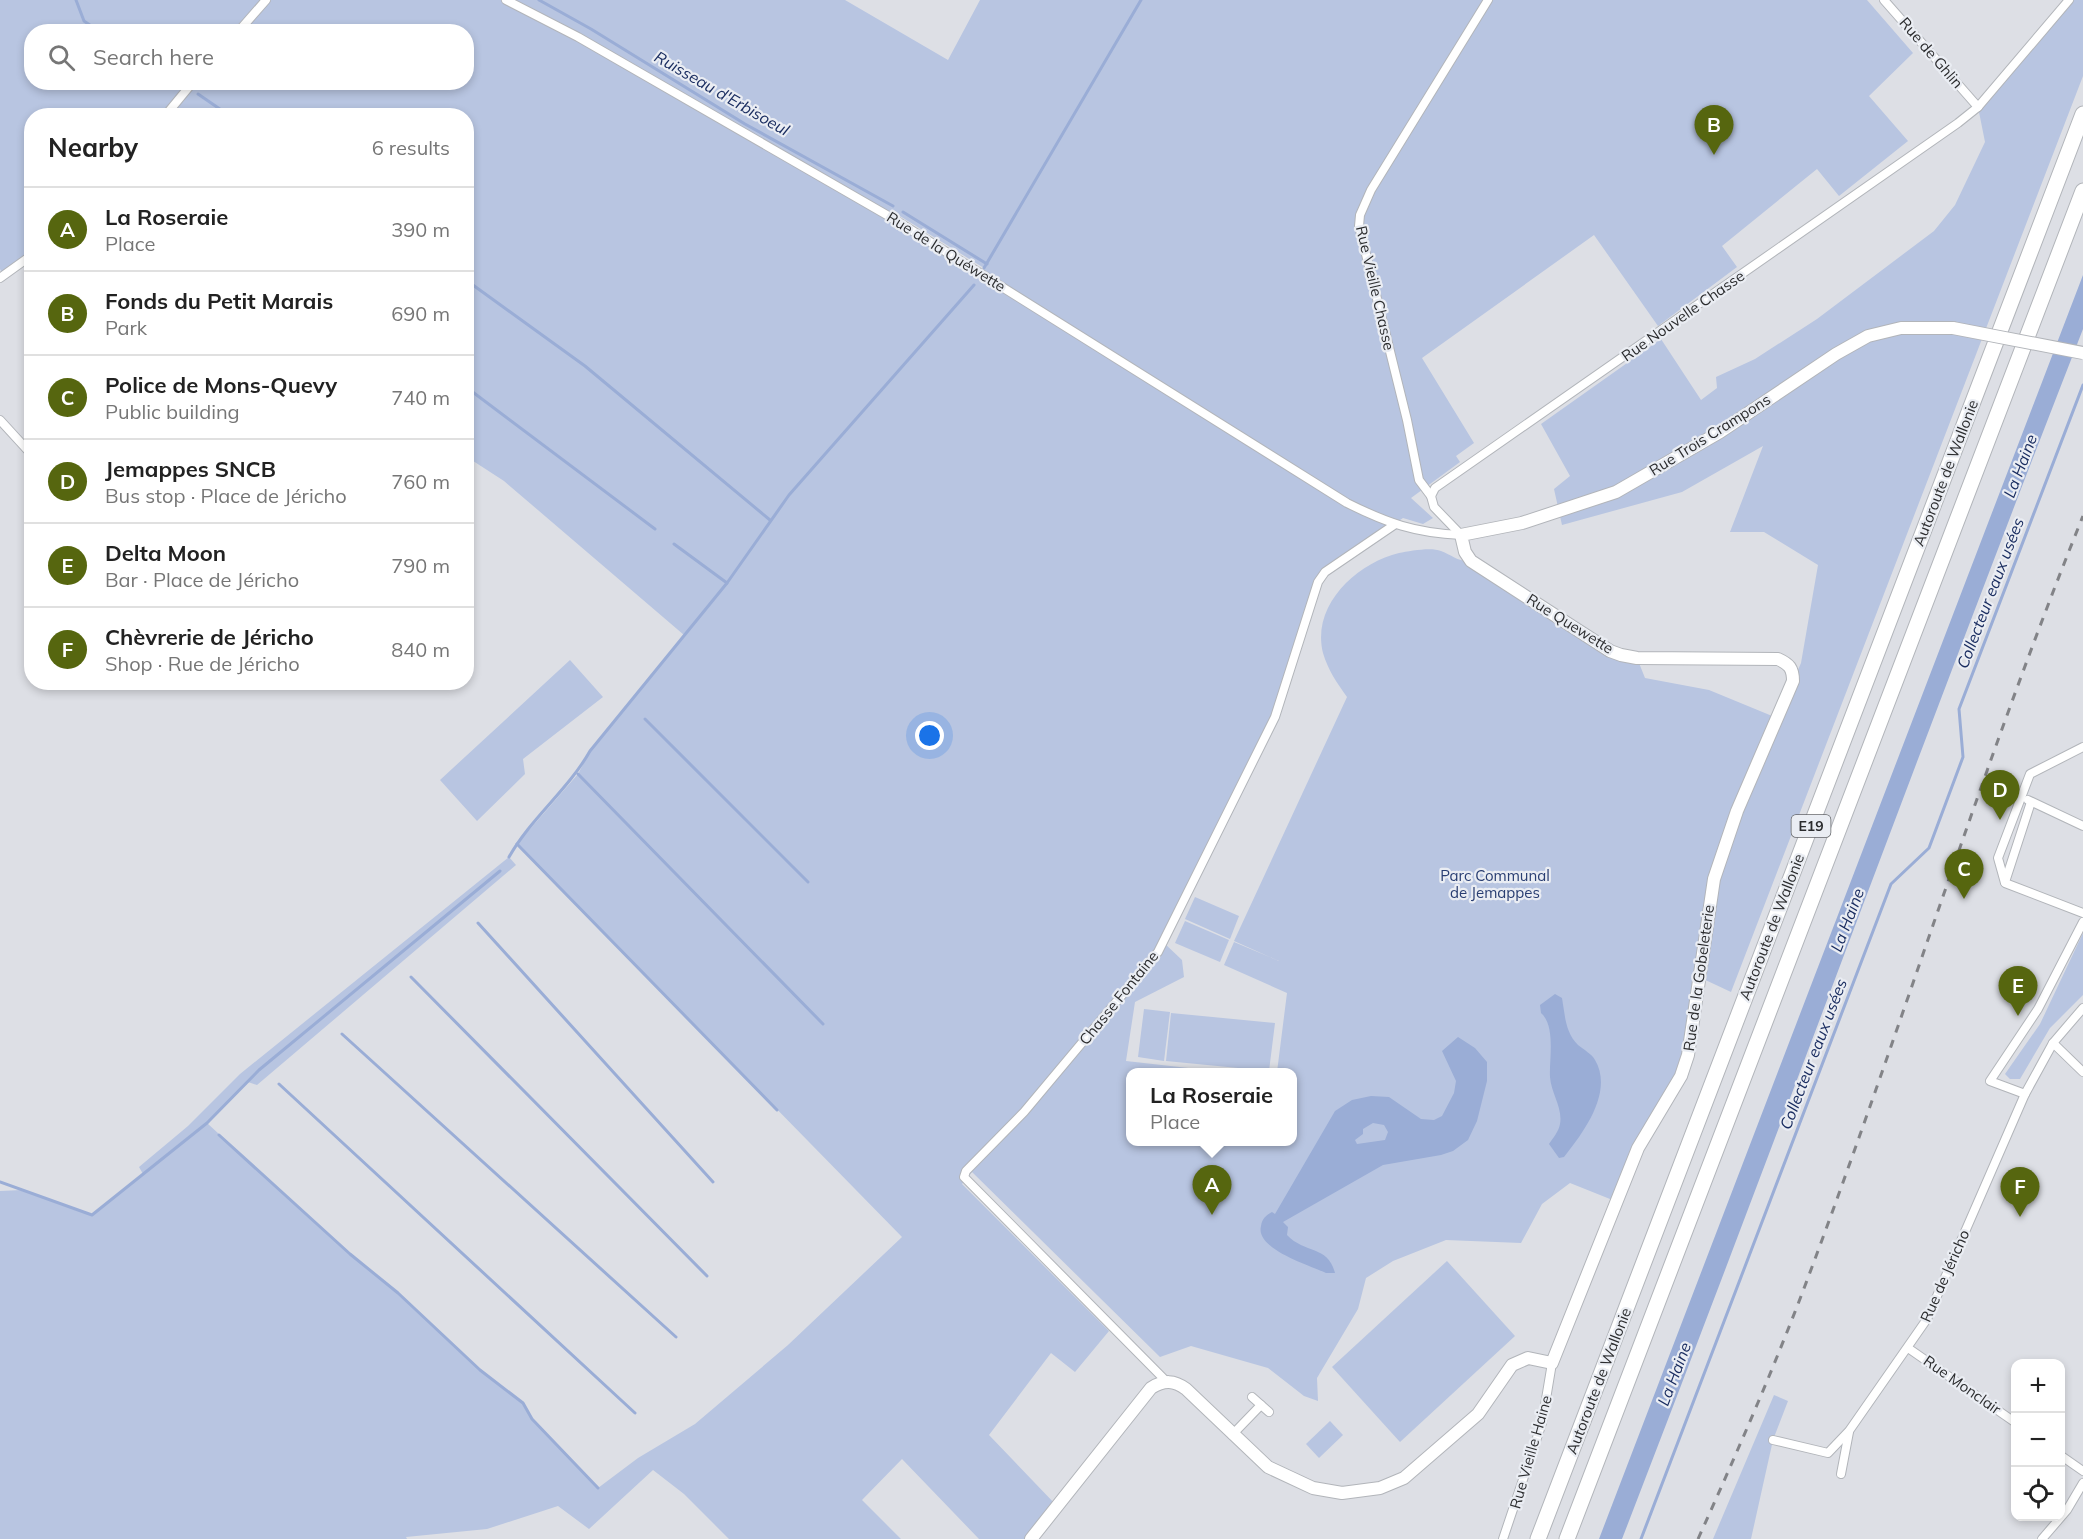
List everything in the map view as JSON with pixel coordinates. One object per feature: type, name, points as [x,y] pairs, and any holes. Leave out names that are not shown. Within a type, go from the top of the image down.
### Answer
[{"type":"highway","name":"Autoroute de Wallonie","points":[[1538,1539],[2083,114]]},
{"type":"highway","name":"Autoroute de Wallonie","points":[[1568,1539],[2083,190]]},
{"type":"street","points":[[245,24],[266,0]]},
{"type":"street","name":"Rue de la Quéwette","points":[[506,0],[578,38],[892,218],[1323,488],[1377,519],[1422,532],[1461,535]]},
{"type":"street","name":"Rue Vieille Chasse","points":[[1431,496],[1419,480],[1407,420],[1359,226],[1360,215],[1371,190],[1488,0]]},
{"type":"street","name":"Rue de Ghlin","points":[[1884,0],[1978,107]]},
{"type":"street","name":"Rue Nouvelle Chasse","points":[[1431,496],[1435,488],[1867,188],[1978,107],[2069,0]]},
{"type":"street","points":[[172,108],[186,90]]},
{"type":"street","points":[[0,278],[24,261]]},
{"type":"street","name":"Rue Trois Crampons","points":[[1461,535],[1522,523],[1616,492],[1720,432],[1836,354],[1868,336],[1900,328],[1953,328],[2083,353]]},
{"type":"street","points":[[0,420],[24,446]]},
{"type":"street","points":[[1431,496],[1434,507],[1461,535]]},
{"type":"street","name":"Chasse Fontaine","points":[[1166,1381],[964,1177],[966,1171],[1024,1112],[1158,952],[1275,717],[1318,582],[1325,572],[1394,525]]},
{"type":"street","name":"Rue Quewette","points":[[1461,535],[1470,561],[1610,651],[1637,658],[1778,659]]},
{"type":"street","name":"Rue de la Gobeleterie","points":[[1552,1363],[1638,1148],[1681,1076],[1688,1055],[1714,879],[1737,811],[1793,681],[1791,666],[1778,659]]},
{"type":"street","points":[[2005,883],[1998,858],[2031,774],[2083,747]]},
{"type":"street","points":[[2022,798],[2083,826]]},
{"type":"street","points":[[2005,883],[2031,802]]},
{"type":"street","points":[[2005,883],[2083,913]]},
{"type":"street","points":[[2025,1094],[1990,1081],[2038,1009],[2083,922]]},
{"type":"street","name":"Rue de Jéricho","points":[[1773,1440],[1828,1453],[1849,1431],[1927,1319],[2036,1070],[2053,1043],[2083,1008]]},
{"type":"street","points":[[2053,1043],[2083,1071]]},
{"type":"street","name":"Rue Monclair","points":[[1908,1348],[2011,1420]]},
{"type":"street","points":[[1031,1539],[1151,1388],[1166,1381],[1186,1389],[1268,1467],[1312,1488],[1342,1493],[1380,1488],[1404,1478],[1470,1422],[1512,1365],[1528,1358],[1552,1363]]},
{"type":"street","name":"Rue Vieille Haine","points":[[1503,1539],[1519,1498],[1542,1423],[1552,1363]]},
{"type":"street","points":[[1252,1397],[1269,1412]]},
{"type":"street","points":[[1232,1435],[1261,1405]]},
{"type":"street","points":[[1841,1474],[1849,1431]]},
{"type":"street","points":[[2065,1458],[2083,1471]]},
{"type":"street","points":[[2043,1539],[2067,1510],[2083,1483]]},
{"type":"green space","name":"Parc Communal de Jemappes","points":[[0,0],[845,0],[948,60],[980,0],[1867,0],[1913,53],[1869,96],[1908,141],[1839,196],[1817,169],[1722,246],[1737,267],[1658,326],[1594,235],[1422,358],[1474,443],[1456,456],[1460,462],[1411,498],[1433,518],[1423,524],[1403,518],[1325,572],[1275,717],[1163,942],[1182,960],[1184,977],[1135,1002],[1126,1061],[1188,1068],[1126,1068],[1126,1146],[1297,1146],[1297,1068],[1278,1068],[1287,993],[1224,965],[1234,942],[1279,961],[1234,941],[1347,697],[1330,671],[1323,653],[1321,635],[1324,619],[1331,603],[1353,576],[1383,558],[1409,551],[1437,550],[1471,561],[1610,651],[1637,658],[1645,678],[1709,690],[1777,718],[1801,663],[1818,565],[1764,532],[1730,532],[1763,446],[1682,492],[1562,525],[1554,489],[1570,476],[1541,424],[1661,339],[1701,400],[1717,388],[1716,377],[1755,359],[1817,319],[1934,231],[1955,205],[1985,142],[1978,107],[2069,0],[2083,0],[2083,76],[1731,992],[1699,977],[1712,877],[1686,1054],[1615,1201],[1570,1183],[1542,1204],[1521,1243],[1446,1240],[1393,1261],[1366,1278],[1358,1309],[1317,1378],[1318,1401],[1304,1396],[1268,1368],[1191,1346],[1160,1357],[972,1172],[962,1184],[1109,1331],[1075,1372],[1051,1353],[989,1435],[1057,1506],[1031,1539],[979,1539],[902,1459],[862,1500],[901,1539],[729,1539],[684,1494],[653,1470],[589,1529],[558,1506],[487,1529],[406,1537],[407,1539],[0,1539],[0,1191],[22,1190],[92,1215],[143,1174],[139,1167],[188,1126],[240,1074],[509,857],[516,865],[257,1085],[248,1082],[207,1123],[350,1254],[398,1293],[480,1370],[523,1403],[532,1419],[598,1488],[638,1458],[695,1424],[788,1345],[902,1237],[517,844],[578,774],[590,751],[684,635],[504,481],[474,462],[474,108],[24,108],[24,260],[3,275],[0,269]],"holes":[[[895,213],[984,268],[981,274],[892,218]]]},
{"type":"green space","points":[[570,660],[603,697],[523,759],[525,774],[477,821],[440,780]]},
{"type":"green space","points":[[1195,897],[1239,916],[1230,939],[1185,919]]},
{"type":"green space","points":[[1185,921],[1229,940],[1220,962],[1175,943]]},
{"type":"green space","points":[[2083,933],[2083,995],[2050,1028],[2020,1079],[2010,1079],[2005,1074],[2040,1024]]},
{"type":"green space","points":[[1144,1009],[1170,1012],[1164,1061],[1138,1057]]},
{"type":"green space","points":[[1171,1013],[1275,1023],[1269,1068],[1238,1068],[1166,1061]]},
{"type":"green space","points":[[1447,1261],[1515,1336],[1400,1442],[1332,1367]]},
{"type":"green space","points":[[1774,1395],[1788,1401],[1773,1440],[1751,1539],[1713,1539]]},
{"type":"green space","points":[[1330,1421],[1343,1435],[1319,1458],[1306,1444]]},
{"type":"water","name":"La Haine","points":[[2083,275],[2083,329],[1680,1388],[1622,1539],[1599,1539]]},
{"type":"water","points":[[1555,994],[1562,998],[1570,1035],[1595,1060],[1600,1072],[1601,1085],[1599,1098],[1587,1124],[1564,1157],[1559,1158],[1549,1144],[1558,1129],[1560,1118],[1550,1077],[1549,1026],[1541,1013],[1540,1005]]},
{"type":"water","points":[[1458,1037],[1475,1048],[1487,1062],[1487,1081],[1477,1121],[1468,1140],[1453,1151],[1441,1155],[1383,1165],[1283,1222],[1288,1227],[1287,1235],[1327,1258],[1335,1273],[1326,1273],[1296,1261],[1266,1242],[1261,1234],[1263,1219],[1272,1212],[1275,1214],[1335,1111],[1352,1100],[1371,1096],[1389,1097],[1421,1119],[1434,1120],[1442,1116],[1454,1093],[1456,1081],[1442,1051]],"holes":[[[1373,1123],[1384,1125],[1388,1132],[1385,1140],[1357,1144],[1355,1140],[1363,1134],[1363,1129]]]},
{"type":"waterway","points":[[76,0],[84,21],[88,24]]},
{"type":"waterway","name":"Ruisseau d'Erbisoeul","points":[[539,0],[591,29],[745,124],[893,206]]},
{"type":"waterway","points":[[984,268],[1141,0]]},
{"type":"waterway","points":[[198,94],[218,108]]},
{"type":"waterway","name":"Ruisseau d'Erbisoeul","points":[[903,212],[987,264]]},
{"type":"waterway","points":[[509,857],[528,829],[571,779],[590,751],[727,583],[789,495],[974,285]]},
{"type":"waterway","points":[[474,286],[585,366],[770,520]]},
{"type":"waterway","name":"Collecteur eaux usées","points":[[1641,1539],[1891,884],[1929,848],[1963,757],[1959,709],[2083,385]]},
{"type":"waterway","points":[[474,393],[655,529]]},
{"type":"waterway","points":[[674,544],[727,583]]},
{"type":"waterway","points":[[645,719],[808,882]]},
{"type":"waterway","points":[[578,774],[823,1024]]},
{"type":"waterway","points":[[517,844],[777,1110]]},
{"type":"waterway","points":[[0,1182],[92,1215],[207,1123],[259,1070],[500,871]]},
{"type":"waterway","points":[[478,923],[713,1182]]},
{"type":"waterway","points":[[411,977],[707,1276]]},
{"type":"waterway","points":[[342,1034],[676,1337]]},
{"type":"waterway","points":[[279,1084],[635,1413]]},
{"type":"waterway","points":[[219,1135],[350,1254],[398,1293],[480,1370],[523,1403],[532,1419],[598,1488]]},
{"type":"railway","points":[[1698,1539],[1803,1291],[2009,709],[2083,516]]},
{"type":"place","name":"Fonds du Petit Marais","points":[[1714,155]]},
{"type":"place","name":"Jemappes SNCB","points":[[2000,820]]},
{"type":"place","name":"Police de Mons-Quevy","points":[[1964,899]]},
{"type":"place","name":"Delta Moon","points":[[2018,1016]]},
{"type":"place","name":"La Roseraie","points":[[1212,1215]]},
{"type":"place","name":"Chèvrerie de Jéricho","points":[[2020,1217]]}]
